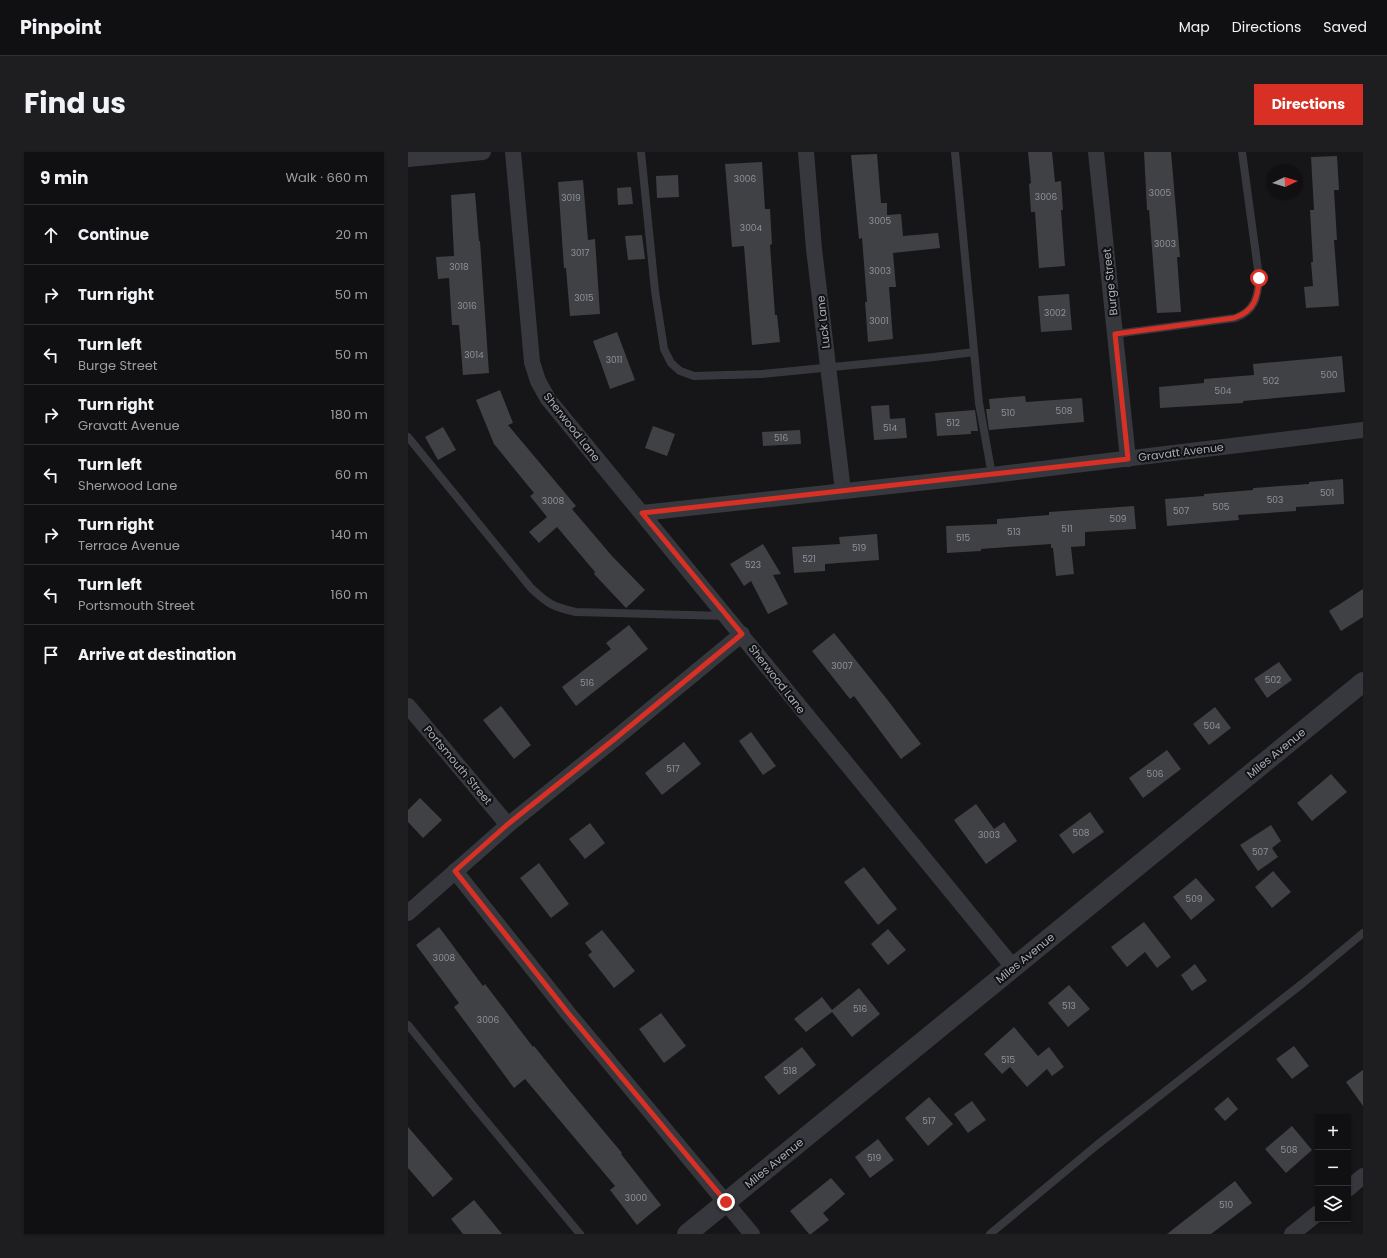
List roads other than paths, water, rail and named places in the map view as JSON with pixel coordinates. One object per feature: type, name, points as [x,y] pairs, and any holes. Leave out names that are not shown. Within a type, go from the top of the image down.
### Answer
[{"type":"street","points":[[408,159],[483,152]]},
{"type":"street","name":"Sherwood Lane","points":[[513,152],[532,362],[538,381],[548,399],[742,634],[808,718],[1014,967]]},
{"type":"street","name":"Luck Lane","points":[[806,152],[814,249],[843,491]]},
{"type":"street","name":"Burge Street","points":[[1096,152],[1128,459]]},
{"type":"street","name":"Gravatt Avenue","points":[[642,513],[1128,459],[1363,430]]},
{"type":"street","points":[[408,913],[508,824],[742,634]]},
{"type":"street","name":"Miles Avenue","points":[[687,1234],[1363,682]]},
{"type":"street","name":"Portsmouth Street","points":[[408,706],[508,824]]},
{"type":"street","points":[[455,871],[568,1013],[752,1234]]},
{"type":"street","points":[[1351,1186],[1363,1176]]},
{"type":"street","points":[[1292,1234],[1315,1215]]},
{"type":"lane","points":[[641,152],[655,291],[664,349],[671,363],[680,371],[694,376],[761,374],[934,358],[974,352]]},
{"type":"lane","points":[[955,152],[979,403],[992,474]]},
{"type":"lane","points":[[1115,334],[1234,318],[1243,315],[1252,307],[1258,293],[1259,278],[1242,152]]},
{"type":"lane","points":[[408,437],[526,582],[546,602],[559,608],[576,612],[727,616]]},
{"type":"lane","points":[[990,1234],[1097,1145],[1303,983],[1363,933]]},
{"type":"lane","points":[[408,1025],[580,1234]]}]
